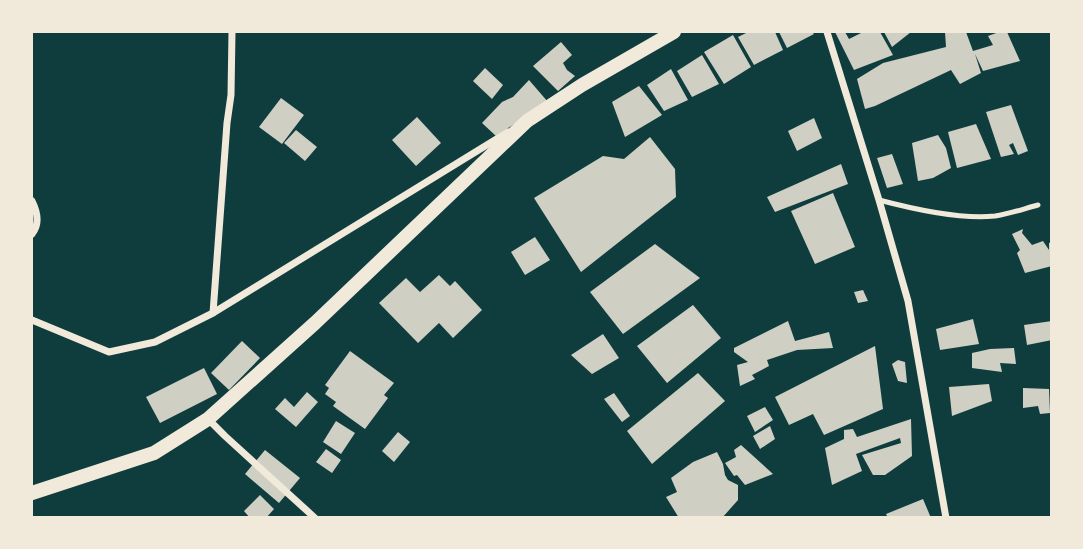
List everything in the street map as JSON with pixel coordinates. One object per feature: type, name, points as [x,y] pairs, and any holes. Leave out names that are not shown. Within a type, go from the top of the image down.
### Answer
[{"type":"main road","points":[[32,493],[154,453],[208,419],[315,323],[527,121],[582,85],[674,32]]},
{"type":"street","points":[[212,313],[231,95],[232,32]]},
{"type":"street","points":[[827,32],[908,301],[946,517]]},
{"type":"street","points":[[32,320],[109,352],[155,342],[212,313],[527,121]]},
{"type":"street","points":[[32,201],[38,221],[32,234]]},
{"type":"street","points":[[208,419],[315,517]]},
{"type":"lane","points":[[879,200],[906,207],[974,217],[992,217],[1038,205]]},
{"type":"building","points":[[748,32],[775,32],[783,50],[754,65],[738,37]]},
{"type":"building","points":[[779,32],[812,32],[814,34],[787,48]]},
{"type":"building","points":[[835,32],[845,32],[849,39],[863,32],[880,32],[893,55],[854,70]]},
{"type":"building","points":[[884,32],[911,32],[892,47]]},
{"type":"building","points":[[945,32],[966,32],[973,51],[993,45],[988,36],[1007,32],[1020,61],[983,71],[975,54],[981,73],[960,84],[951,70],[865,109],[857,79],[883,63],[946,47]]},
{"type":"building","points":[[733,35],[751,67],[724,84],[704,52]]},
{"type":"building","points":[[561,42],[572,55],[563,63],[575,76],[558,91],[533,66]]},
{"type":"building","points":[[702,55],[719,84],[692,97],[677,71]]},
{"type":"building","points":[[485,68],[503,85],[492,99],[473,81]]},
{"type":"building","points":[[671,69],[688,100],[664,111],[647,85]]},
{"type":"building","points":[[529,80],[548,102],[496,136],[482,123]]},
{"type":"building","points":[[639,86],[662,115],[625,137],[612,102]]},
{"type":"building","points":[[281,98],[304,115],[282,144],[259,127]]},
{"type":"building","points":[[1011,105],[1028,151],[1018,155],[1013,143],[1009,145],[1014,154],[1001,157],[986,112]]},
{"type":"building","points":[[417,117],[441,143],[416,166],[392,140]]},
{"type":"building","points":[[814,118],[822,138],[797,151],[788,131]]},
{"type":"building","points":[[976,124],[991,159],[957,168],[948,132]]},
{"type":"building","points":[[296,130],[317,147],[305,161],[284,143]]},
{"type":"building","points":[[938,135],[946,148],[951,168],[933,178],[918,181],[912,143]]},
{"type":"building","points":[[650,137],[675,169],[676,197],[581,272],[534,198],[603,156],[624,159]]},
{"type":"building","points":[[892,154],[903,184],[887,188],[877,158]]},
{"type":"building","points":[[841,164],[848,184],[775,212],[767,197]]},
{"type":"building","points":[[833,193],[855,247],[815,264],[791,211]]},
{"type":"building","points":[[1023,229],[1022,233],[1032,245],[1043,241],[1049,250],[1049,243],[1052,242],[1052,266],[1025,273],[1017,253],[1020,250],[1012,234]]},
{"type":"building","points":[[535,237],[550,260],[525,275],[511,252]]},
{"type":"building","points":[[655,244],[700,278],[623,334],[590,292]]},
{"type":"building","points":[[439,275],[450,286],[455,281],[482,310],[453,338],[439,323],[418,343],[379,303],[406,278],[420,292]]},
{"type":"building","points":[[863,290],[868,301],[858,303],[854,292]]},
{"type":"building","points":[[693,305],[721,338],[667,383],[637,346]]},
{"type":"building","points":[[973,319],[979,344],[940,350],[936,329]]},
{"type":"building","points":[[788,321],[795,341],[829,332],[833,348],[797,350],[767,360],[769,366],[752,375],[755,379],[740,386],[737,365],[748,362],[734,352],[734,348]]},
{"type":"building","points":[[1052,321],[1052,340],[1027,345],[1024,325]]},
{"type":"building","points":[[603,334],[619,358],[592,374],[571,355]]},
{"type":"building","points":[[242,341],[260,358],[229,390],[211,373]]},
{"type":"building","points":[[875,346],[883,409],[824,435],[813,414],[789,425],[775,397]]},
{"type":"building","points":[[1014,348],[1016,364],[1000,363],[1002,372],[972,368],[972,353]]},
{"type":"building","points":[[350,351],[394,383],[384,395],[388,398],[365,429],[333,406],[336,402],[325,394],[329,388],[325,385]]},
{"type":"building","points":[[898,360],[905,362],[907,383],[898,381],[892,364]]},
{"type":"building","points":[[204,368],[217,394],[160,423],[146,397]]},
{"type":"building","points":[[698,373],[725,401],[652,464],[627,431]]},
{"type":"building","points":[[989,384],[992,401],[952,416],[949,387]]},
{"type":"building","points":[[1023,388],[1049,389],[1050,413],[1040,414],[1038,406],[1023,408]]},
{"type":"building","points":[[307,392],[318,402],[296,427],[275,409],[285,398],[294,407]]},
{"type":"building","points":[[614,393],[630,416],[622,422],[604,399]]},
{"type":"building","points":[[765,407],[773,420],[755,432],[747,416]]},
{"type":"building","points":[[911,419],[912,456],[885,475],[873,475],[862,455],[901,443],[900,438],[856,454],[862,471],[832,485],[825,448],[844,439],[844,430],[853,429],[857,437]]},
{"type":"building","points":[[336,421],[355,433],[341,454],[323,442]]},
{"type":"building","points":[[770,426],[775,439],[760,449],[753,436]]},
{"type":"building","points":[[398,432],[410,442],[394,462],[382,451]]},
{"type":"building","points":[[741,445],[773,474],[745,485],[737,475],[734,476],[725,463],[736,457],[734,450]]},
{"type":"building","points":[[326,449],[341,460],[332,473],[316,462]]},
{"type":"building","points":[[265,450],[300,478],[279,503],[245,474]]},
{"type":"building","points":[[717,452],[728,480],[738,485],[738,500],[722,518],[679,518],[666,497],[677,492],[671,478],[693,462]]},
{"type":"building","points":[[260,495],[274,509],[266,518],[250,518],[244,511]]},
{"type":"building","points":[[923,499],[931,518],[888,518],[886,514]]}]
